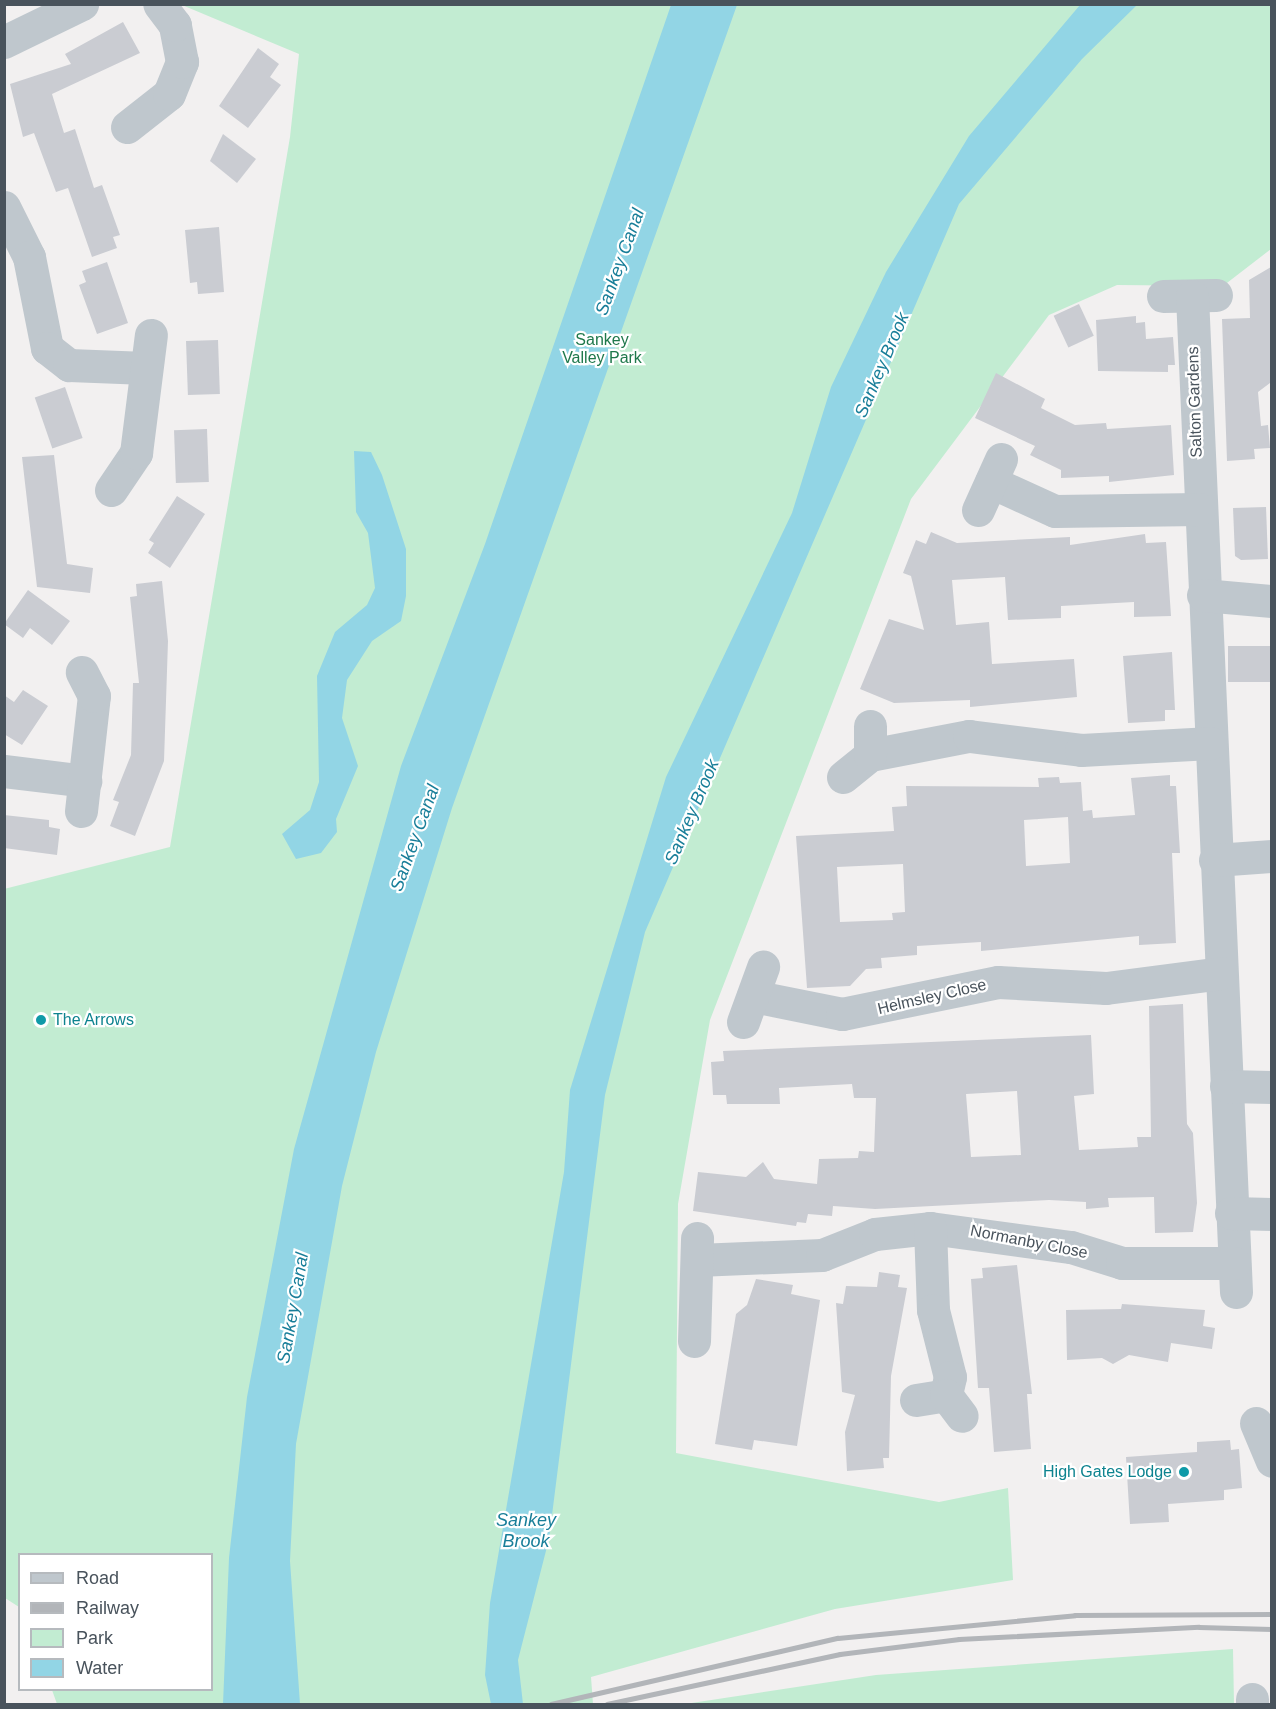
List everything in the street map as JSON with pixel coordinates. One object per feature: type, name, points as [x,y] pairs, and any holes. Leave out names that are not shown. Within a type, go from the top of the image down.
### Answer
[{"type":"street","points":[[4,42],[82,4]]},
{"type":"street","points":[[127,128],[169,94],[182,62],[175,24],[159,4]]},
{"type":"street","points":[[4,207],[29,257],[47,348],[69,365],[147,368]]},
{"type":"street","name":"Salton Gardens","points":[[1190,296],[1199,509]]},
{"type":"street","points":[[111,490],[136,453],[151,335]]},
{"type":"street","points":[[990,484],[1055,511],[1199,509],[1232,1214],[1272,1214]]},
{"type":"street","points":[[1203,595],[1272,601]]},
{"type":"street","points":[[4,771],[83,796],[94,696],[82,672]]},
{"type":"street","points":[[843,777],[870,740],[969,736],[1081,750],[1211,743]]},
{"type":"street","points":[[1215,860],[1272,856]]},
{"type":"street","name":"Helmsley Close","points":[[753,995],[842,1014],[998,982],[1106,988],[1221,973]]},
{"type":"street","points":[[1226,1086],[1272,1087]]},
{"type":"street","name":"Normanby Close","points":[[694,1341],[697,1249],[822,1255],[875,1234],[930,1228],[1071,1247],[1122,1263],[1235,1277],[1232,1214]]},
{"type":"street","points":[[930,1228],[933,1310],[950,1377],[941,1404]]},
{"type":"street","points":[[1256,1423],[1272,1461]]},
{"type":"green space","name":"Sankey Valley Park","points":[[182,5],[1271,5],[1271,249],[1223,286],[1117,285],[1049,315],[911,499],[710,1020],[678,1204],[676,1453],[939,1502],[1008,1488],[1013,1580],[835,1609],[591,1677],[593,1704],[57,1704],[52,1691],[213,1691],[213,1553],[18,1553],[18,1606],[5,1598],[4,889],[170,847],[290,137],[299,54]]},
{"type":"green space","points":[[1233,1649],[1234,1704],[685,1704],[876,1675]]},
{"type":"water","name":"Sankey Canal","points":[[671,5],[737,5],[452,808],[376,1052],[342,1186],[296,1444],[290,1561],[300,1704],[223,1704],[229,1558],[247,1397],[294,1149],[401,766],[485,544]]},
{"type":"water","name":"Sankey Brook","points":[[1080,5],[1137,5],[1082,59],[959,204],[645,932],[605,1095],[549,1539],[518,1660],[523,1704],[491,1704],[485,1675],[490,1603],[564,1172],[570,1090],[666,777],[792,513],[831,387],[886,272],[969,136]]},
{"type":"water","points":[[354,451],[371,452],[382,475],[406,549],[406,596],[401,621],[372,641],[347,680],[342,718],[358,766],[336,819],[337,832],[321,853],[296,859],[282,834],[310,810],[319,782],[317,676],[335,632],[367,605],[375,588],[368,533],[356,512]]},
{"type":"building","points":[[123,22],[140,53],[52,94],[64,133],[75,129],[94,188],[102,185],[120,235],[113,237],[117,248],[92,257],[68,188],[56,192],[34,133],[23,137],[10,84],[71,64],[65,54]]},
{"type":"building","points":[[258,48],[279,64],[270,77],[281,85],[248,128],[219,106]]},
{"type":"building","points":[[223,134],[256,159],[237,183],[210,161]]},
{"type":"building","points":[[219,227],[224,292],[198,294],[197,282],[190,283],[185,230]]},
{"type":"building","points":[[107,262],[128,323],[97,334],[79,285],[86,282],[82,271]]},
{"type":"building","points":[[1271,267],[1270,383],[1258,392],[1261,426],[1268,425],[1270,448],[1254,449],[1255,459],[1227,461],[1222,319],[1250,318],[1249,280]]},
{"type":"building","points":[[1079,304],[1094,336],[1068,348],[1054,316]]},
{"type":"building","points":[[1136,316],[1136,323],[1145,322],[1146,339],[1173,337],[1175,365],[1168,365],[1168,372],[1098,371],[1096,320]]},
{"type":"building","points":[[218,340],[220,394],[188,395],[186,341]]},
{"type":"building","points":[[996,373],[1045,399],[1041,408],[1075,425],[1106,423],[1107,429],[1171,425],[1174,475],[1109,482],[1109,476],[1061,478],[1061,470],[1030,455],[1035,446],[975,418]]},
{"type":"building","points":[[65,387],[83,438],[52,448],[35,397]]},
{"type":"building","points":[[207,429],[209,482],[176,483],[174,430]]},
{"type":"building","points":[[54,455],[67,564],[93,568],[90,593],[37,587],[22,457]]},
{"type":"building","points":[[177,496],[205,514],[170,568],[148,553],[154,543],[149,540]]},
{"type":"building","points":[[1266,507],[1268,559],[1241,560],[1235,556],[1233,508]]},
{"type":"building","points":[[931,532],[957,543],[1070,537],[1070,545],[1145,534],[1146,543],[1166,542],[1171,616],[1134,617],[1134,602],[1061,606],[1061,618],[1008,620],[1005,577],[952,580],[956,625],[989,622],[992,664],[1074,659],[1077,697],[970,707],[970,700],[894,703],[860,689],[889,619],[924,630],[911,576],[903,573],[916,540],[926,544]]},
{"type":"building","points":[[162,581],[168,641],[164,761],[135,836],[110,826],[119,802],[113,800],[131,755],[133,683],[139,683],[130,597],[137,596],[136,584]]},
{"type":"building","points":[[28,590],[70,621],[52,645],[30,628],[23,638],[4,624]]},
{"type":"building","points":[[1228,646],[1272,646],[1272,682],[1228,682]]},
{"type":"building","points":[[1172,652],[1175,710],[1165,710],[1165,721],[1128,723],[1123,656]]},
{"type":"building","points":[[23,690],[48,706],[22,745],[4,734],[4,695],[14,702]]},
{"type":"building","points":[[1170,775],[1170,786],[1176,786],[1180,853],[1172,853],[1176,943],[1139,945],[1139,936],[981,951],[981,942],[917,946],[917,955],[881,958],[882,968],[866,969],[850,986],[807,988],[796,836],[894,831],[892,807],[907,806],[906,786],[1039,787],[1038,778],[1059,777],[1060,783],[1081,782],[1083,811],[1092,810],[1093,818],[1135,815],[1131,778]],"holes":[[[1068,817],[1070,863],[1026,866],[1024,820]],[[903,864],[905,912],[892,913],[893,920],[840,922],[837,867]]]},
{"type":"building","points":[[4,815],[49,820],[49,827],[60,829],[57,855],[4,848]]},
{"type":"building","points":[[1183,1004],[1187,1124],[1193,1133],[1197,1203],[1193,1232],[1155,1233],[1154,1197],[1108,1198],[1109,1207],[1086,1209],[1086,1202],[1049,1200],[875,1209],[833,1206],[832,1216],[808,1214],[806,1223],[797,1222],[796,1226],[693,1211],[698,1172],[746,1177],[763,1162],[774,1179],[817,1184],[819,1159],[858,1158],[859,1151],[874,1152],[876,1098],[854,1098],[852,1084],[779,1088],[780,1104],[727,1104],[726,1095],[713,1095],[711,1062],[724,1061],[723,1051],[1091,1035],[1094,1094],[1074,1096],[1079,1150],[1138,1147],[1137,1137],[1151,1137],[1149,1006]],"holes":[[[1017,1091],[1021,1155],[971,1157],[966,1094]]]},
{"type":"building","points":[[1017,1265],[1032,1394],[1027,1394],[1031,1449],[994,1452],[989,1388],[978,1388],[971,1279],[983,1278],[982,1268]]},
{"type":"building","points":[[879,1272],[900,1275],[898,1287],[907,1288],[891,1376],[889,1458],[883,1458],[884,1468],[847,1471],[845,1432],[855,1395],[842,1392],[836,1303],[843,1304],[846,1286],[877,1287]]},
{"type":"building","points":[[756,1279],[793,1285],[791,1294],[820,1300],[797,1446],[754,1440],[752,1450],[715,1444],[736,1314],[747,1305]]},
{"type":"building","points":[[1122,1304],[1205,1310],[1203,1326],[1215,1328],[1212,1349],[1171,1343],[1168,1362],[1129,1355],[1113,1364],[1102,1358],[1067,1360],[1066,1310],[1121,1309]]},
{"type":"building","name":"High Gates Lodge","points":[[1230,1440],[1231,1450],[1239,1449],[1242,1488],[1224,1490],[1224,1500],[1168,1504],[1169,1522],[1130,1524],[1126,1457],[1197,1452],[1197,1442]]},
{"type":"railway","points":[[551,1704],[838,1638],[1075,1615],[1272,1614]]},
{"type":"railway","points":[[607,1704],[840,1654],[959,1639],[1199,1627],[1272,1629]]},
{"type":"place","name":"The Arrows","points":[[41,1020]]},
{"type":"place","name":"High Gates Lodge","points":[[1184,1472]]}]
